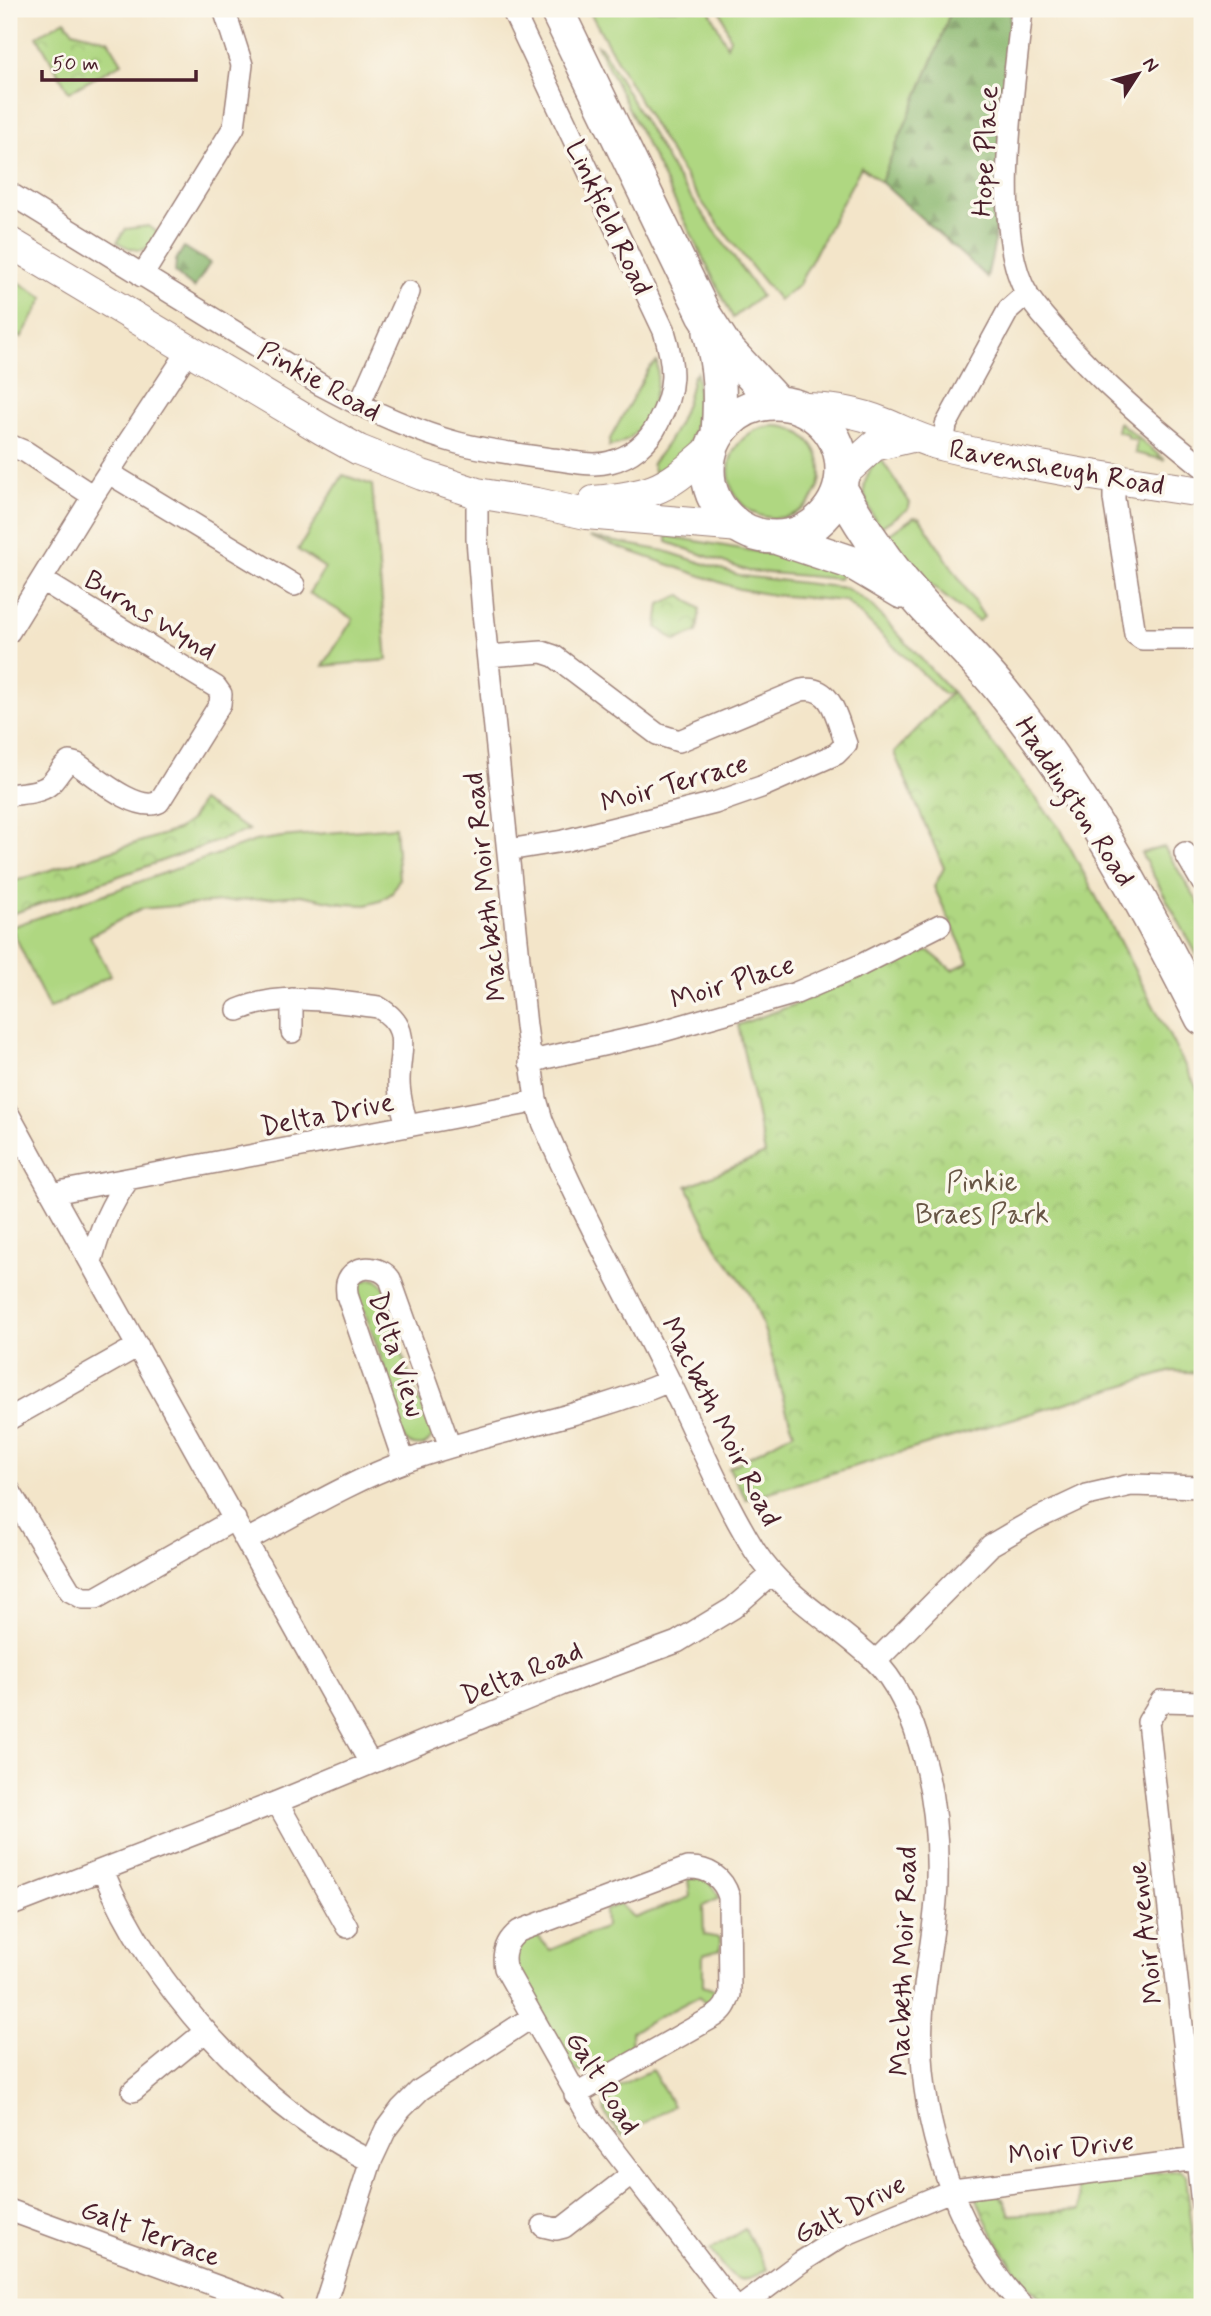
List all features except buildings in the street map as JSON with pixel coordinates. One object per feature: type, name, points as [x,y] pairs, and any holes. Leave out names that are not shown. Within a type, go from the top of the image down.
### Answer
[{"type":"main road","name":"Linkfield Road","points":[[556,9],[705,314],[726,348],[789,405]]},
{"type":"main road","name":"Pinkie Road","points":[[9,242],[359,450],[422,475],[477,493],[586,514],[740,527]]},
{"type":"main road","name":"Linkfield Road","points":[[705,314],[719,363],[721,400],[715,441]]},
{"type":"main road","points":[[760,404],[789,405],[818,419],[832,435],[840,454],[841,481],[830,508],[816,523],[797,533],[775,537],[740,527],[723,512],[712,493],[708,471],[715,441],[729,420],[760,404]]},
{"type":"main road","name":"Ravensheugh Road","points":[[789,405],[847,411],[883,422],[912,437],[943,446],[1114,479],[1202,492]]},
{"type":"main road","name":"Ravensheugh Road","points":[[841,481],[874,446],[912,437]]},
{"type":"main road","name":"Pinkie Road","points":[[537,503],[587,502],[655,490],[678,476],[715,441]]},
{"type":"main road","name":"Haddington Road","points":[[841,481],[871,542],[922,604],[1002,691],[1085,804],[1117,857],[1202,1018]]},
{"type":"main road","name":"Haddington Road","points":[[775,537],[853,563],[922,604]]},
{"type":"street","points":[[142,276],[234,127],[242,65],[224,9]]},
{"type":"street","name":"Linkfield Road","points":[[512,9],[664,331],[672,357],[673,380],[666,408],[655,430]]},
{"type":"street","name":"Hope Place","points":[[1023,9],[1008,150],[1009,235],[1017,269],[1027,293],[1075,353],[1127,404],[1202,466]]},
{"type":"street","name":"Pinkie Road","points":[[9,193],[321,385],[359,405],[457,443],[511,454],[589,464],[607,463],[620,459],[642,445],[655,430]]},
{"type":"street","points":[[359,405],[409,292]]},
{"type":"street","points":[[943,446],[946,425],[1009,309],[1027,293]]},
{"type":"street","points":[[9,632],[108,472],[189,350]]},
{"type":"street","points":[[9,446],[26,452],[93,496]]},
{"type":"street","points":[[108,472],[208,546],[294,585]]},
{"type":"street","points":[[1114,479],[1114,499],[1135,634],[1142,639],[1202,639]]},
{"type":"street","name":"Macbeth Moir Road","points":[[477,493],[477,539],[488,656],[536,1100],[550,1139],[745,1533],[772,1574],[876,1661],[896,1690],[917,1736],[925,1763],[935,1828],[938,1880],[922,2016],[922,2072],[931,2127],[970,2231],[981,2251],[1024,2307]]},
{"type":"street","name":"Burns Wynd","points":[[9,795],[44,789],[51,784],[61,767],[69,762],[77,764],[132,801],[153,806],[159,802],[220,704],[220,694],[216,687],[42,580]]},
{"type":"street","name":"Moir Terrace","points":[[488,656],[542,652],[554,656],[657,734],[679,741],[811,688],[821,691],[828,698],[846,744],[836,754],[761,787],[715,803],[563,841],[508,850]]},
{"type":"street","points":[[1185,853],[1202,882]]},
{"type":"street","name":"Moir Place","points":[[530,1063],[656,1033],[796,993],[861,965],[940,925]]},
{"type":"street","points":[[238,1010],[271,999],[292,999],[378,1007],[390,1014],[403,1039],[404,1052],[399,1084],[407,1126]]},
{"type":"street","points":[[292,999],[292,1032]]},
{"type":"street","name":"Delta Drive","points":[[53,1195],[536,1100]]},
{"type":"street","points":[[9,1115],[370,1763]]},
{"type":"street","points":[[92,1262],[104,1220],[128,1180]]},
{"type":"street","name":"Delta View","points":[[404,1462],[347,1295],[347,1283],[353,1275],[365,1268],[384,1271],[390,1279],[450,1447]]},
{"type":"street","points":[[9,1419],[138,1346]]},
{"type":"street","name":"Delta View","points":[[247,1540],[361,1479],[404,1462],[599,1407],[669,1381]]},
{"type":"street","points":[[876,1661],[991,1545],[1034,1520],[1087,1495],[1131,1485],[1202,1487]]},
{"type":"street","points":[[9,1490],[70,1591],[83,1598],[96,1598],[235,1519]]},
{"type":"street","name":"Delta Road","points":[[9,1906],[277,1802],[561,1685],[677,1642],[733,1608],[772,1574]]},
{"type":"street","name":"Moir Avenue","points":[[1202,1702],[1161,1701],[1148,1722],[1202,2203]]},
{"type":"street","points":[[277,1802],[347,1927]]},
{"type":"street","name":"Galt Road","points":[[575,2095],[723,2011],[730,1994],[729,1898],[726,1887],[714,1874],[706,1870],[687,1868],[519,1931],[508,1941],[503,1959],[505,1968],[575,2095],[631,2175],[735,2307]]},
{"type":"street","points":[[103,1871],[128,1923],[150,1958],[206,2031],[252,2079],[279,2102],[329,2139],[371,2161]]},
{"type":"street","points":[[324,2307],[371,2161],[386,2129],[420,2090],[532,2017]]},
{"type":"street","points":[[133,2091],[206,2031]]},
{"type":"street","name":"Moir Drive","points":[[953,2190],[1197,2159]]},
{"type":"street","name":"Galt Road","points":[[543,2226],[556,2229],[564,2227],[631,2175]]},
{"type":"street","name":"Galt Drive","points":[[741,2307],[801,2262],[842,2236],[953,2190]]},
{"type":"street","name":"Galt Terrace","points":[[9,2210],[274,2307]]},
{"type":"green space","points":[[588,9],[709,9],[727,46],[730,38],[720,9],[951,9],[941,40],[881,182],[861,167],[798,286],[779,300],[700,199],[656,129]]},
{"type":"green space","points":[[951,9],[1011,9],[1003,86],[994,246],[987,277],[881,182],[936,53]]},
{"type":"green space","points":[[65,20],[73,31],[108,40],[122,63],[69,92],[37,36]]},
{"type":"green space","points":[[597,45],[601,47],[676,176],[761,296],[733,318]]},
{"type":"green space","points":[[148,226],[162,235],[146,248],[136,250],[117,242],[126,229]]},
{"type":"green space","points":[[184,247],[210,263],[194,288],[175,273],[176,260]]},
{"type":"green space","points":[[9,276],[44,298],[21,338],[9,331],[9,313],[18,297],[9,291]]},
{"type":"green space","points":[[657,362],[655,395],[641,426],[623,442],[609,447],[610,439],[649,368]]},
{"type":"green space","points":[[697,372],[698,394],[691,439],[679,461],[656,479],[652,463],[678,423]]},
{"type":"green space","points":[[1119,422],[1165,460],[1135,453],[1137,440],[1117,431]]},
{"type":"green space","points":[[775,426],[793,429],[808,439],[818,454],[821,472],[818,490],[808,505],[793,515],[775,518],[757,515],[742,505],[732,490],[729,472],[732,454],[742,439],[757,429]]},
{"type":"green space","points":[[879,456],[910,503],[908,509],[879,528],[864,492],[867,476]]},
{"type":"green space","points":[[343,475],[372,485],[387,660],[323,666],[353,619],[309,593],[325,568],[298,550]]},
{"type":"green space","points":[[914,517],[920,518],[984,617],[978,621],[928,582],[888,535]]},
{"type":"green space","points":[[667,536],[822,563],[843,572],[839,579],[748,571],[667,542]]},
{"type":"green space","points":[[589,537],[665,551],[742,576],[846,588],[870,604],[952,692],[944,694],[846,601],[773,595],[739,589]]},
{"type":"green space","points":[[681,595],[700,609],[697,632],[675,641],[657,627],[660,604]]},
{"type":"green space","name":"Pinkie Braes Park","points":[[952,692],[1061,830],[1202,1098],[1202,1373],[1172,1371],[746,1499],[729,1468],[794,1432],[759,1314],[744,1285],[714,1242],[687,1186],[765,1154],[738,1025],[799,1003],[912,951],[930,952],[952,970],[969,962],[934,887],[944,868],[894,753]]},
{"type":"green space","points":[[201,801],[249,830],[9,915],[9,883],[177,830],[190,821]]},
{"type":"green space","points":[[395,827],[399,879],[392,893],[380,901],[366,905],[345,904],[301,895],[140,909],[90,936],[111,975],[49,1009],[11,927],[255,841]]},
{"type":"green space","points":[[1164,847],[1202,909],[1202,964],[1141,853]]},
{"type":"green space","points":[[372,1279],[378,1280],[387,1290],[383,1298],[419,1402],[427,1406],[433,1422],[434,1432],[424,1445],[417,1446],[408,1442],[402,1434],[395,1417],[399,1410],[365,1312],[354,1302],[358,1286]]},
{"type":"green space","points":[[688,1879],[708,1881],[720,1898],[703,1906],[704,1935],[720,1938],[720,1950],[703,1955],[703,1986],[721,1992],[711,2010],[699,1996],[631,2032],[632,2052],[610,2066],[594,2072],[579,2072],[572,2067],[515,1966],[517,1950],[537,1935],[550,1950],[606,1927],[605,1910],[620,1904],[634,1918],[690,1897]]},
{"type":"green space","points":[[652,2070],[673,2106],[622,2136],[605,2113],[607,2097],[620,2085]]},
{"type":"green space","points":[[1180,2170],[1186,2175],[1201,2307],[1052,2307],[1028,2285],[1007,2259],[977,2199],[982,2193],[995,2192],[1003,2199],[1010,2215],[1080,2210],[1077,2182]]},
{"type":"green space","points":[[745,2229],[767,2269],[757,2276],[741,2279],[728,2273],[710,2250]]}]
